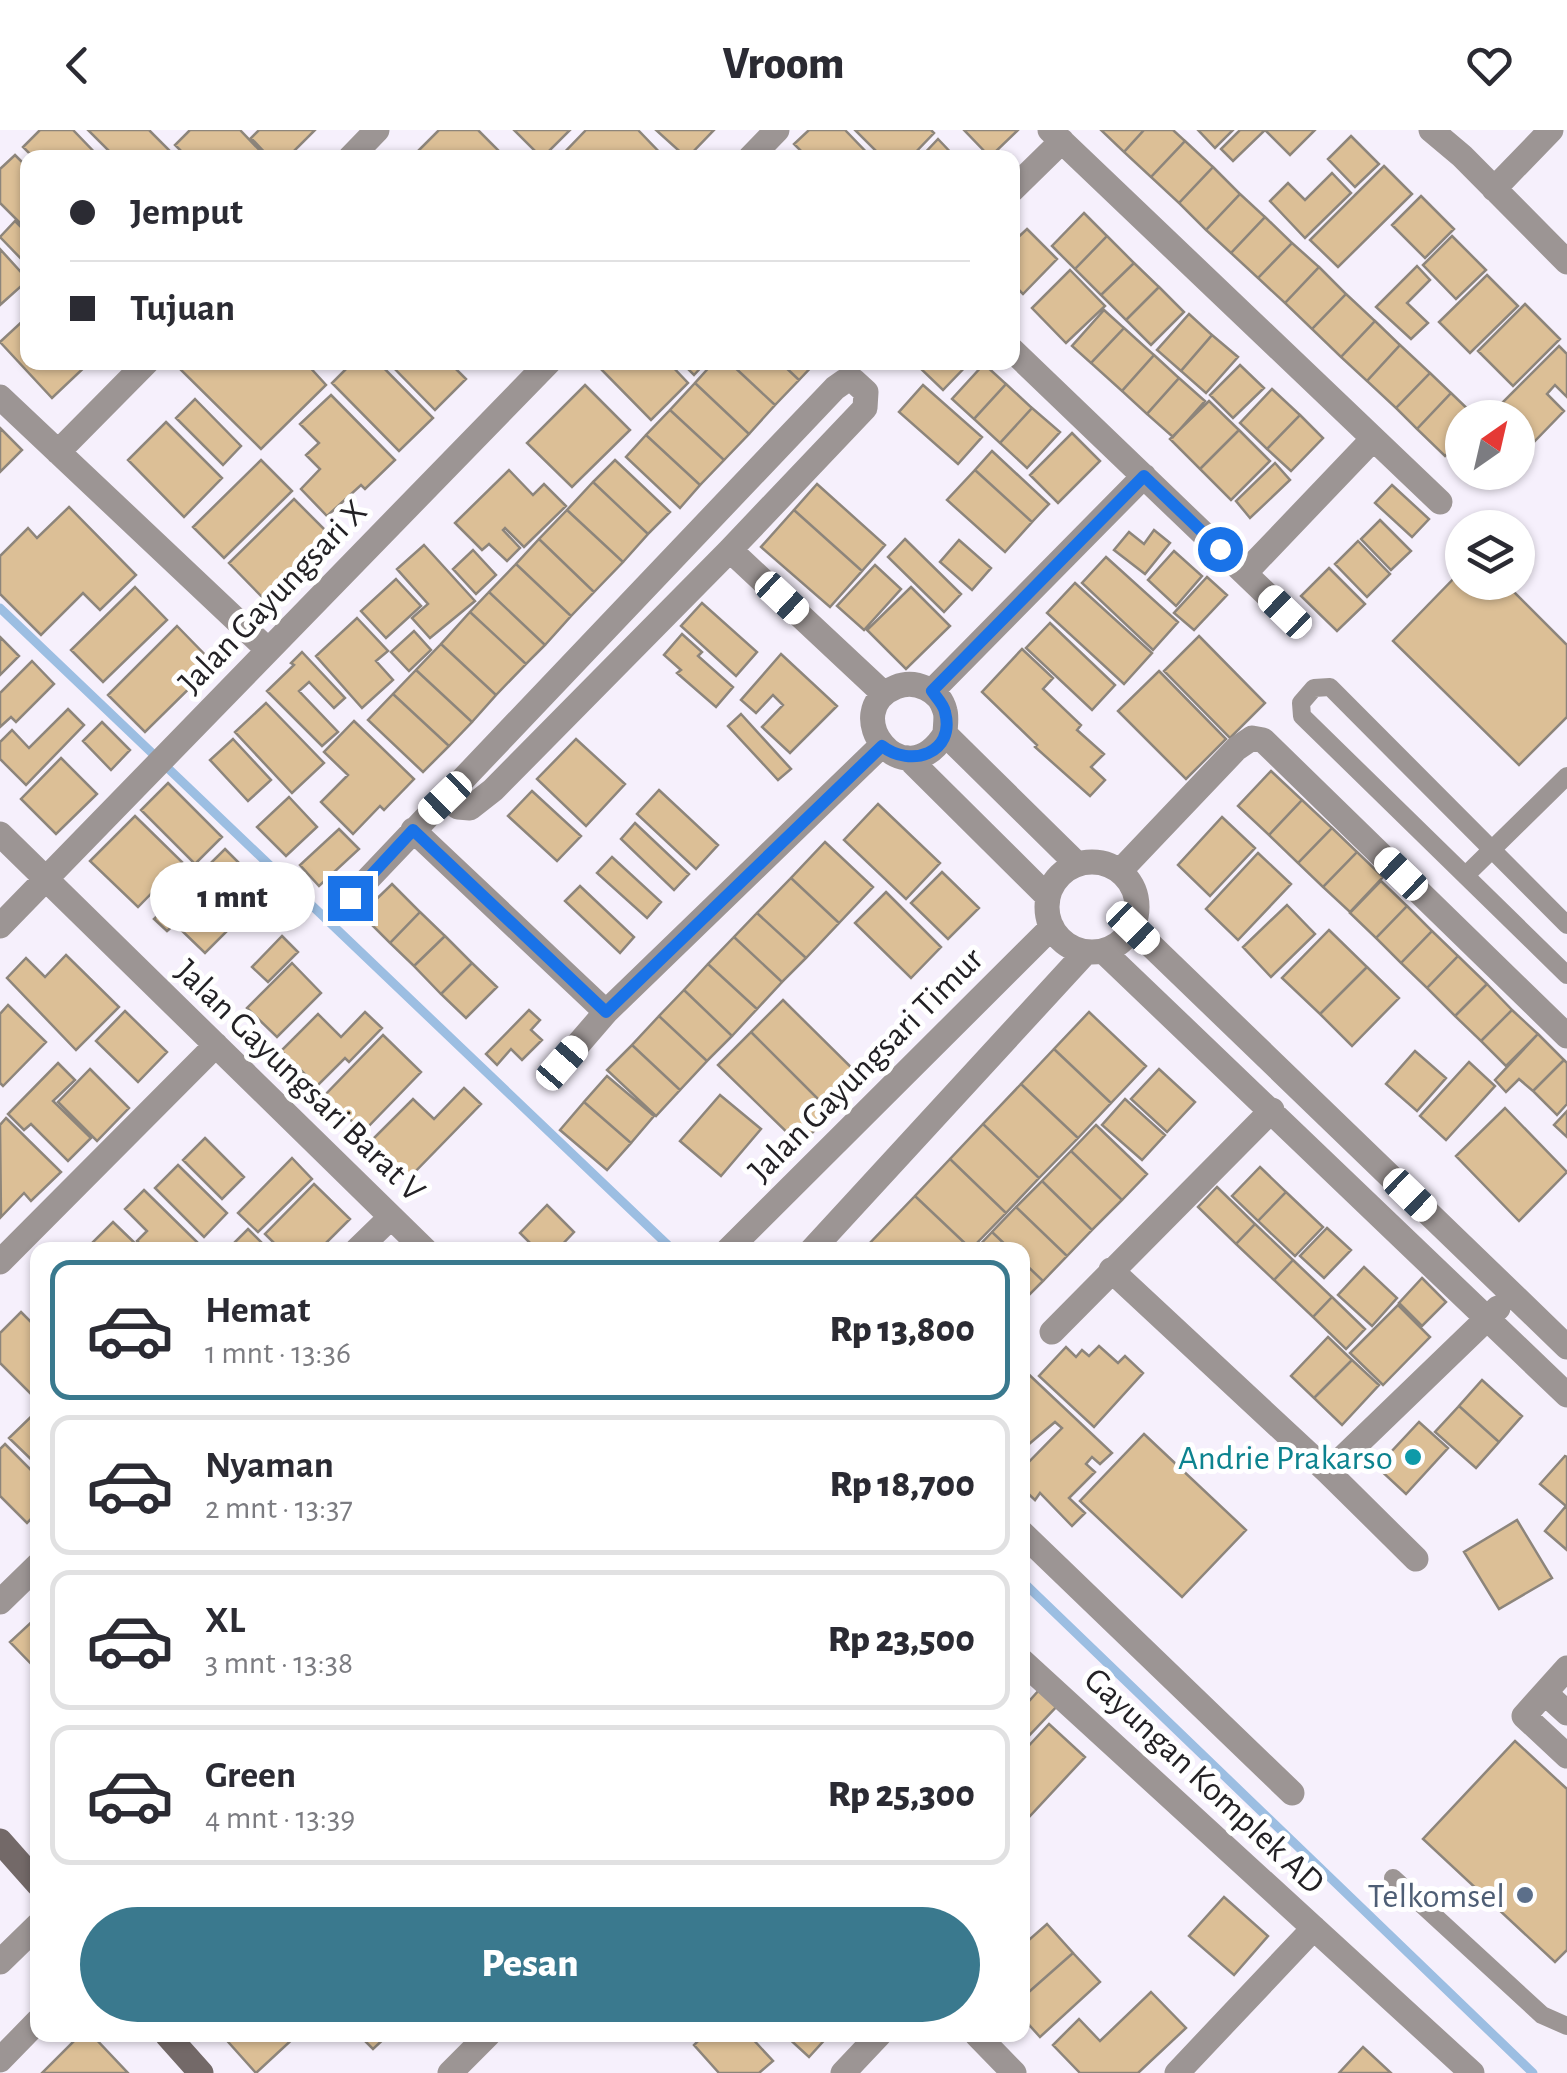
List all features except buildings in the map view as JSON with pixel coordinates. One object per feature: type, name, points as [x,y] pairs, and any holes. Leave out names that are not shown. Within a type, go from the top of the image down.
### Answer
[{"type":"street","points":[[358,150],[377,130]]},
{"type":"street","points":[[758,150],[777,130]]},
{"type":"street","points":[[1430,130],[1567,262]]},
{"type":"street","points":[[1494,188],[1551,130]]},
{"type":"street","points":[[1020,180],[1056,136],[1440,502]]},
{"type":"street","points":[[1020,358],[1285,612]]},
{"type":"street","points":[[58,452],[138,370]]},
{"type":"street","name":"Jalan Gayungsari X","points":[[0,926],[542,370]]},
{"type":"street","points":[[350,898],[413,830],[835,388],[846,381],[861,385],[866,392],[865,408],[493,790],[470,808],[458,807],[445,798]]},
{"type":"street","points":[[0,397],[268,650]]},
{"type":"street","points":[[1245,573],[1373,438]]},
{"type":"street","points":[[932,691],[1144,476]]},
{"type":"street","points":[[730,550],[884,694]]},
{"type":"street","points":[[916,684],[932,691],[946,711],[945,734],[936,748],[924,756],[908,758],[882,746],[872,719],[884,694],[899,685],[916,684]]},
{"type":"street","points":[[945,734],[1077,864]]},
{"type":"street","points":[[1120,871],[1236,748],[1252,738],[1263,740],[1567,1036]]},
{"type":"street","points":[[562,1063],[606,1012],[882,746]]},
{"type":"street","points":[[908,758],[1048,896]]},
{"type":"street","points":[[413,830],[606,1012]]},
{"type":"street","name":"Jalan Gayungsari Barat V","points":[[0,834],[417,1242]]},
{"type":"street","points":[[820,1242],[1094,951],[1120,943],[1133,928],[1138,908],[1134,887],[1120,871],[1107,864],[1077,864],[1054,882],[1048,896],[1048,912],[1060,938],[1094,951],[1272,1110],[1567,1394]]},
{"type":"street","name":"Jalan Gayungsari Timur","points":[[738,1242],[1052,927]]},
{"type":"street","points":[[1133,928],[1567,1347]]},
{"type":"street","points":[[0,1262],[216,1045]]},
{"type":"street","points":[[1052,1332],[1272,1110]]},
{"type":"street","points":[[365,1242],[391,1217]]},
{"type":"street","points":[[1111,1270],[1416,1559]]},
{"type":"street","points":[[1328,1472],[1512,1294]]},
{"type":"street","points":[[1030,1540],[1292,1793]]},
{"type":"street","points":[[0,1602],[30,1573]]},
{"type":"street","name":"Gayungan Komplek AD","points":[[1030,1667],[1472,2073]]},
{"type":"street","points":[[1567,1668],[1524,1716],[1567,1756]]},
{"type":"street","points":[[1545,1693],[1567,1712]]},
{"type":"street","points":[[0,1841],[30,1875]]},
{"type":"street","points":[[1176,2073],[1314,1928]]},
{"type":"street","points":[[0,1962],[30,1933]]},
{"type":"street","points":[[0,2060],[30,2029]]},
{"type":"street","points":[[172,2042],[201,2073]]},
{"type":"street","points":[[450,2073],[481,2042]]},
{"type":"street","points":[[843,2073],[872,2042]]},
{"type":"street","points":[[984,2042],[1014,2073]]},
{"type":"lane","points":[[1567,926],[1330,687],[1314,688],[1301,703],[1302,716],[1567,975]]},
{"type":"lane","points":[[1466,876],[1567,776]]},
{"type":"lane","points":[[1392,1878],[1542,2015],[1567,2026]]},
{"type":"waterway","points":[[0,608],[665,1242]]},
{"type":"waterway","points":[[1030,1589],[1533,2073]]},
{"type":"place","name":"Andrie Prakarso","points":[[1413,1457]]},
{"type":"place","name":"Telkomsel","points":[[1525,1895]]},
{"type":"route","points":[[350,898],[413,830],[606,1012],[882,746],[908,758],[924,756],[936,748],[945,734],[946,711],[932,691],[1144,476],[1220,549]]}]
